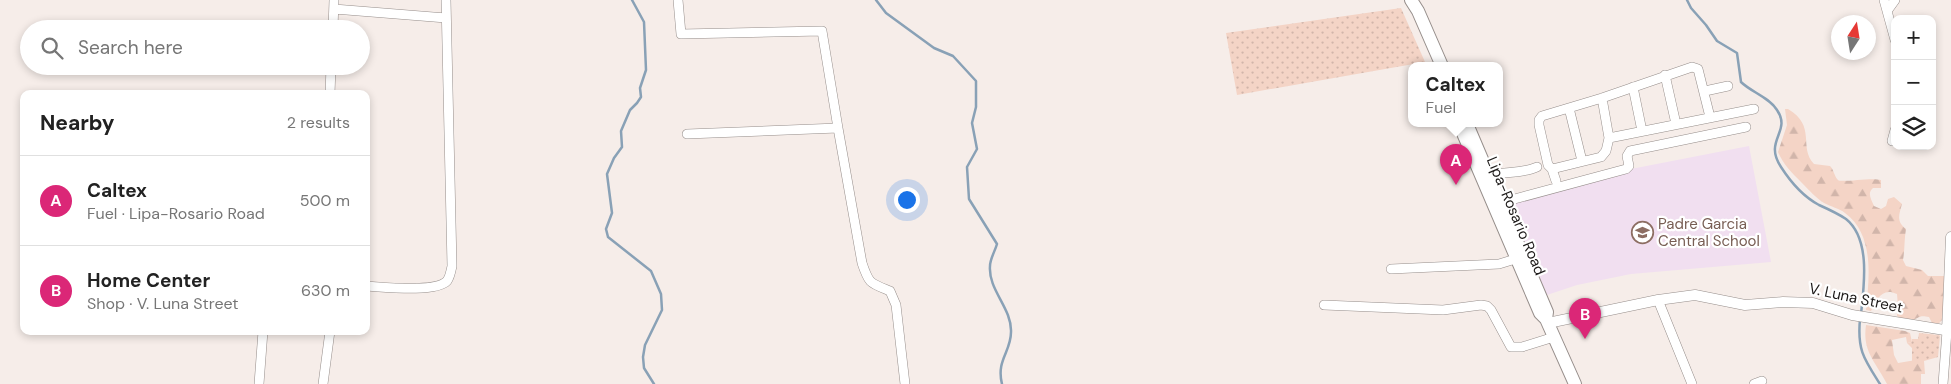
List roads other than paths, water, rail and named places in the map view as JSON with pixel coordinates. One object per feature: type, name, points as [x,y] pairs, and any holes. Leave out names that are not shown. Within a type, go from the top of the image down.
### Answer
[{"type":"main road","points":[[1410,0],[1410,12],[1432,62]]},
{"type":"main road","points":[[1410,0],[1418,11],[1440,62]]},
{"type":"main road","name":"Lipa-Rosario Road","points":[[1461,127],[1486,177],[1520,258],[1540,313],[1547,321],[1575,384]]},
{"type":"main road","name":"Lipa-Rosario Road","points":[[1469,127],[1486,177]]},
{"type":"street","points":[[370,286],[429,288],[441,285],[448,280],[452,266],[446,0]]},
{"type":"street","points":[[678,0],[682,34],[822,32],[862,263],[867,280],[890,291],[896,305],[905,384]]},
{"type":"street","points":[[1884,0],[1891,26]]},
{"type":"street","points":[[1887,11],[1895,0]]},
{"type":"street","points":[[333,20],[334,4],[446,18]]},
{"type":"street","points":[[1556,181],[1538,125],[1542,116],[1602,98],[1665,75],[1696,67],[1705,91],[1710,116]]},
{"type":"street","points":[[330,90],[331,75]]},
{"type":"street","points":[[1665,75],[1676,124]]},
{"type":"street","points":[[1705,91],[1728,86]]},
{"type":"street","points":[[1633,87],[1642,131]]},
{"type":"street","points":[[1486,177],[1515,169],[1550,167],[1582,162],[1603,155],[1610,138],[1602,98]]},
{"type":"street","points":[[1570,108],[1582,162]]},
{"type":"street","points":[[1610,138],[1710,116],[1754,109]]},
{"type":"street","points":[[1497,203],[1626,169],[1629,166],[1627,156],[1630,151],[1746,127]]},
{"type":"street","points":[[687,134],[838,128]]},
{"type":"street","points":[[1943,384],[1949,331],[1951,237]]},
{"type":"street","points":[[1391,269],[1499,264],[1520,258]]},
{"type":"street","name":"V. Luna Street","points":[[1547,321],[1695,295],[1745,304],[1800,302],[1816,304],[1852,315],[1881,321],[1949,331]]},
{"type":"street","points":[[1658,300],[1692,384]]},
{"type":"street","points":[[1324,305],[1443,310],[1481,305],[1491,310],[1507,341],[1513,348],[1554,337]]},
{"type":"street","points":[[259,384],[263,335]]},
{"type":"street","points":[[323,384],[329,335]]},
{"type":"waterway","points":[[632,0],[644,22],[646,70],[640,88],[641,97],[630,110],[621,131],[622,147],[614,158],[607,174],[612,213],[606,229],[608,237],[651,271],[661,294],[662,310],[645,345],[643,357],[644,368],[654,384]]},
{"type":"waterway","points":[[876,0],[886,13],[934,48],[953,56],[976,81],[976,107],[972,123],[977,149],[967,167],[969,199],[997,244],[990,263],[990,275],[1008,315],[1011,332],[1009,345],[1002,362],[1002,384]]},
{"type":"waterway","points":[[1687,0],[1717,41],[1737,53],[1741,82],[1774,105],[1777,110],[1781,118],[1781,124],[1775,150],[1776,158],[1781,167],[1808,198],[1846,219],[1854,228],[1863,250],[1864,277],[1861,314]]},
{"type":"waterway","points":[[1860,319],[1859,330],[1863,354],[1880,384]]},
{"type":"place","name":"Caltex","points":[[1456,185]]},
{"type":"place","name":"Padre Garcia Central School","points":[[1642,233]]},
{"type":"place","name":"Home Center","points":[[1585,339]]}]
